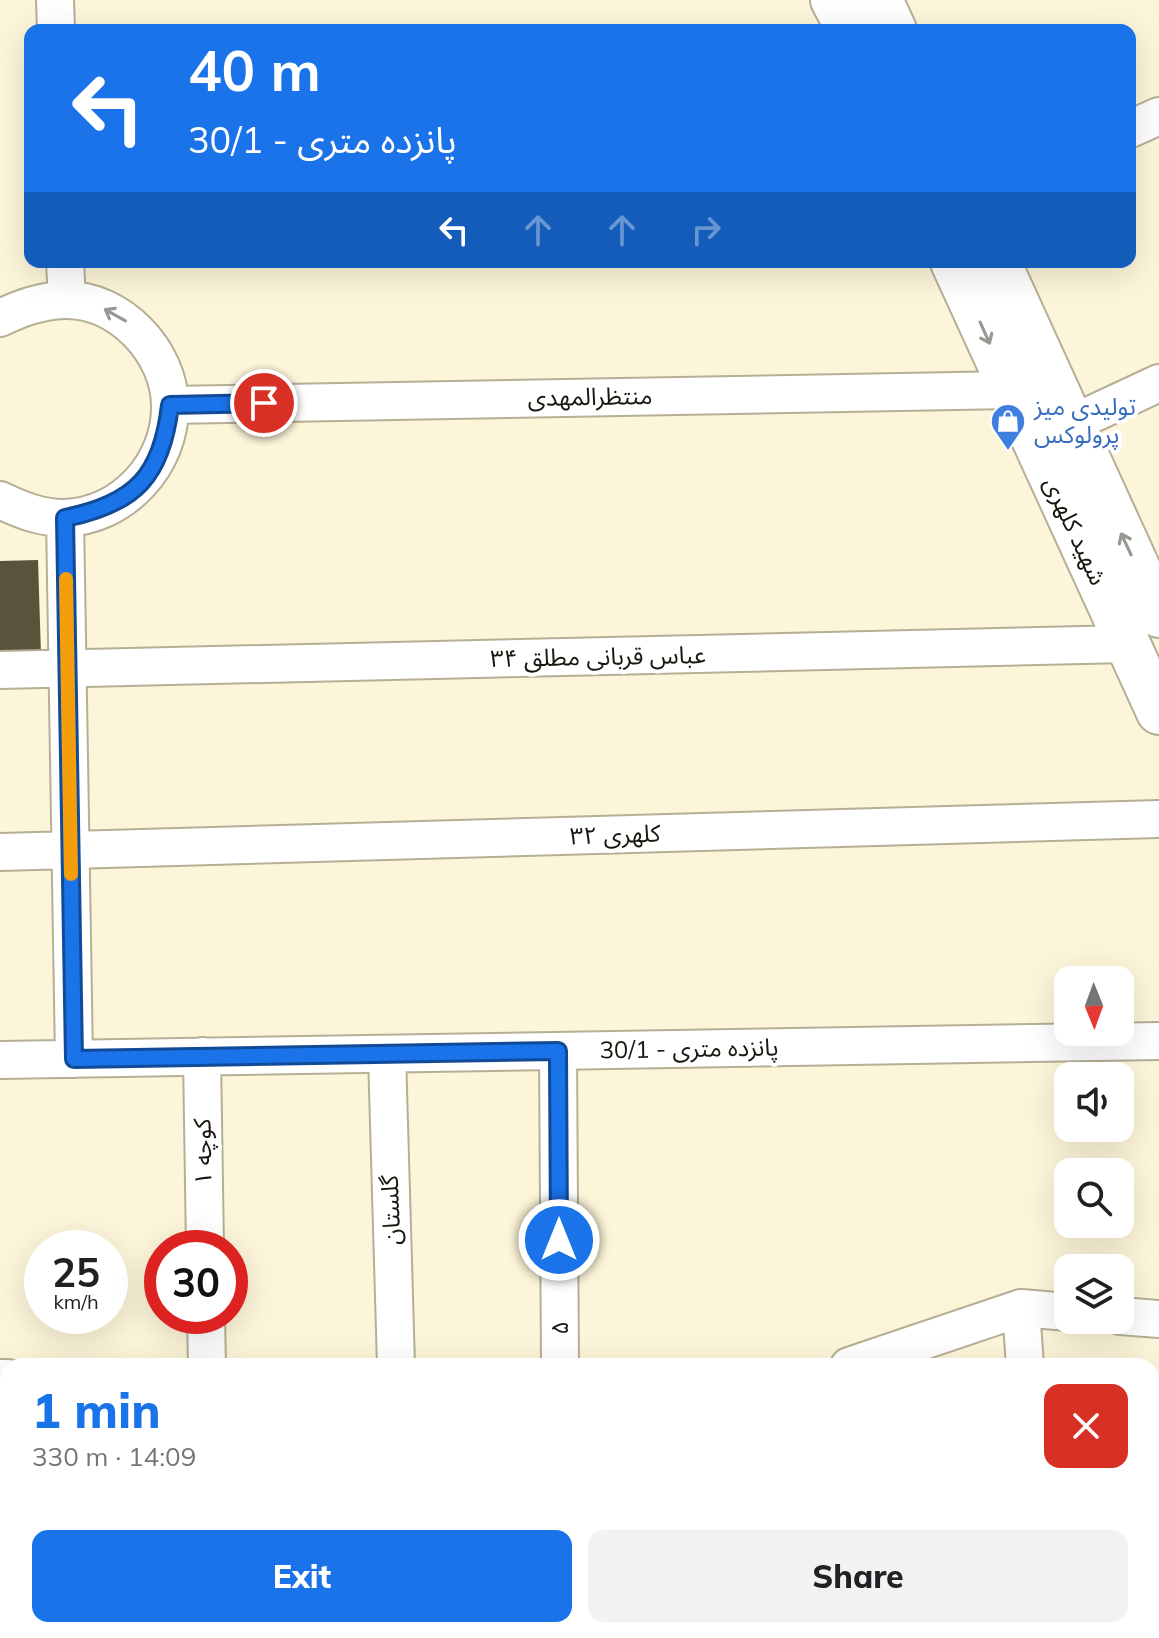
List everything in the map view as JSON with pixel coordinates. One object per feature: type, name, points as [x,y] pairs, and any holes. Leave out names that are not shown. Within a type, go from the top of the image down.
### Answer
[{"type":"main road","points":[[833,0],[846,24]]},
{"type":"main road","name":"شهید کلهری","points":[[956,268],[1159,712]]},
{"type":"main road","name":"شهید کلهری","points":[[1001,268],[1159,615]]},
{"type":"street","points":[[55,0],[56,24]]},
{"type":"street","points":[[1136,126],[1159,116]]},
{"type":"street","points":[[65,268],[67,300]]},
{"type":"street","points":[[0,318],[32,303],[67,300],[100,307],[128,322],[150,345],[164,373],[170,405],[166,438],[152,469],[129,494],[100,511],[65,518],[32,515],[0,500]]},
{"type":"street","points":[[1071,424],[1159,383]]},
{"type":"street","name":"منتظرالمهدی","points":[[170,405],[1011,390]]},
{"type":"street","points":[[65,518],[74,1059]]},
{"type":"street","name":"عباس قربانی مطلق ۳۴","points":[[68,669],[1128,644]]},
{"type":"street","points":[[0,670],[68,669]]},
{"type":"street","name":"کلهری ۳۲","points":[[0,852],[1159,819]]},
{"type":"street","name":"30/1 - پانزده متری","points":[[0,1060],[1159,1041]]},
{"type":"street","name":"۵","points":[[558,1051],[560,1358]]},
{"type":"street","name":"گلستان","points":[[387,1054],[396,1358]]},
{"type":"street","name":"کوچه ۱","points":[[202,1056],[205,1230]]},
{"type":"street","points":[[873,1358],[1021,1308],[1054,1311]]},
{"type":"street","points":[[1021,1308],[1024,1358]]},
{"type":"street","points":[[1134,1317],[1159,1319]]},
{"type":"street","points":[[206,1334],[207,1358]]},
{"type":"building","points":[[38,560],[41,655],[0,660],[0,561]]},
{"type":"slow traffic","points":[[66,579],[71,874]]},
{"type":"place","name":"تولیدی میز پرولوکس","points":[[1008,452]]},
{"type":"route","points":[[264,403],[170,405],[166,438],[152,469],[129,494],[100,511],[65,518],[74,1059],[558,1051],[559,1240]]}]
